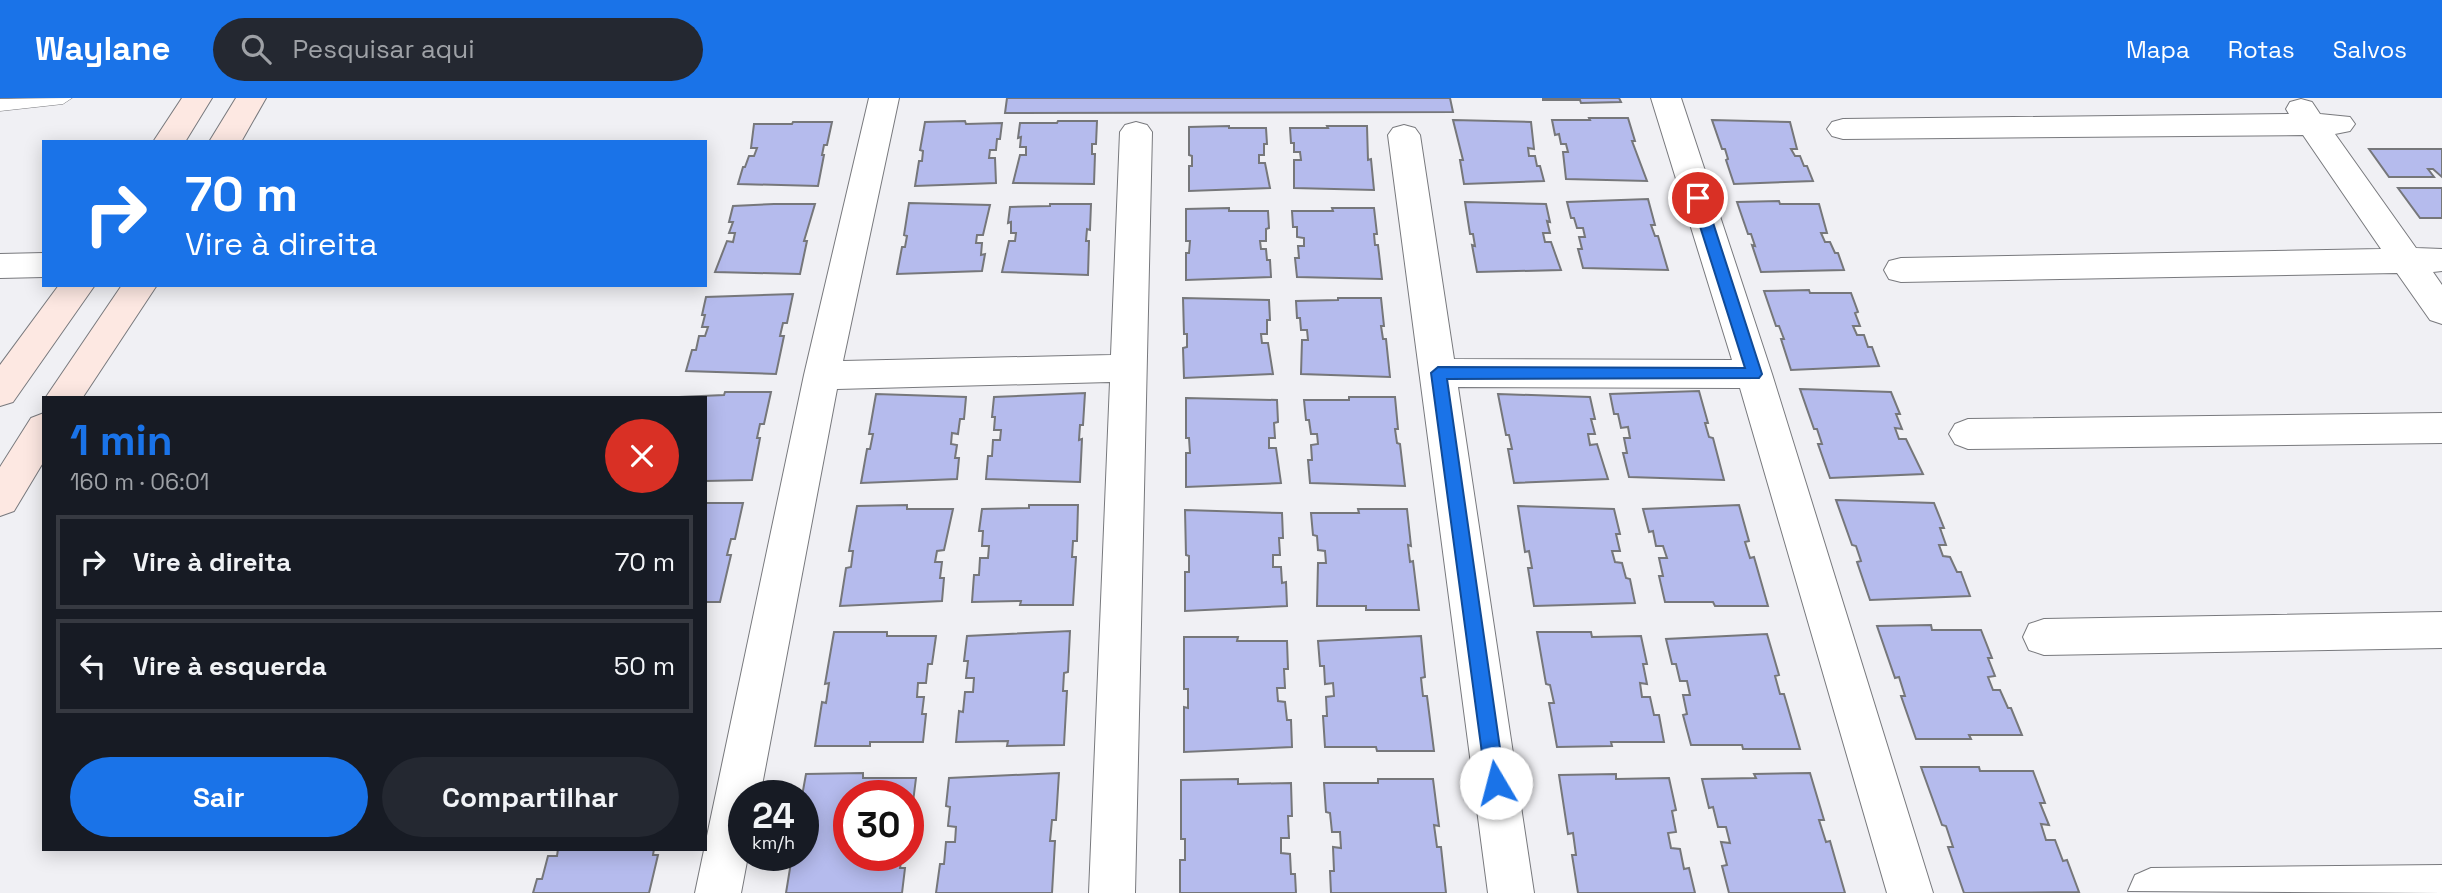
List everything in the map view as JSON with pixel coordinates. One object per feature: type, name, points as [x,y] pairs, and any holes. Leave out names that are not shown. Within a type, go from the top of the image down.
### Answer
[{"type":"street","points":[[170,140],[197,98]]},
{"type":"street","points":[[226,140],[251,98]]},
{"type":"street","points":[[718,893],[822,375],[884,98]]},
{"type":"street","points":[[1666,98],[1754,374],[1910,893]]},
{"type":"street","points":[[1843,129],[2314,115],[2423,261],[2442,311]]},
{"type":"street","points":[[1112,893],[1136,132]]},
{"type":"street","points":[[1404,135],[1511,893]]},
{"type":"street","points":[[1901,270],[2423,261]]},
{"type":"street","points":[[0,266],[42,265]]},
{"type":"street","points":[[0,393],[77,287]]},
{"type":"street","points":[[65,396],[139,287]]},
{"type":"street","points":[[822,375],[1128,368]]},
{"type":"street","points":[[1438,373],[1754,374]]},
{"type":"street","points":[[1968,434],[2442,428]]},
{"type":"street","points":[[0,500],[22,448]]},
{"type":"street","points":[[2044,637],[2442,631]]},
{"type":"street","points":[[2151,891],[2442,888]]},
{"type":"lane","points":[[0,105],[63,98]]},
{"type":"building","points":[[1007,98],[1450,98],[1453,112],[1005,113]]},
{"type":"building","points":[[1543,98],[1619,98],[1621,102],[1581,103],[1580,100]]},
{"type":"building","points":[[1589,118],[1628,118],[1635,141],[1632,141],[1647,181],[1566,179],[1563,152],[1568,152],[1566,144],[1561,144],[1559,134],[1555,135],[1552,120],[1590,120]]},
{"type":"building","points":[[1453,120],[1531,122],[1534,149],[1528,148],[1529,156],[1535,156],[1544,181],[1464,184],[1460,160],[1463,160]]},
{"type":"building","points":[[1712,120],[1790,122],[1797,149],[1791,149],[1795,156],[1800,156],[1804,166],[1807,166],[1813,181],[1734,184],[1725,149],[1722,149]]},
{"type":"building","points":[[965,121],[966,124],[1002,123],[996,150],[990,150],[989,158],[995,158],[996,183],[915,186],[919,161],[922,161],[923,151],[920,150],[925,122]]},
{"type":"building","points":[[1097,121],[1096,144],[1092,144],[1092,154],[1095,154],[1094,184],[1013,183],[1020,155],[1026,155],[1026,147],[1020,147],[1021,137],[1018,138],[1020,123]]},
{"type":"building","points":[[832,122],[827,145],[824,145],[818,186],[738,184],[743,167],[749,156],[754,156],[757,148],[751,148],[754,124]]},
{"type":"building","points":[[1327,126],[1367,126],[1368,160],[1371,159],[1374,190],[1294,188],[1294,160],[1301,160],[1300,152],[1294,152],[1290,128],[1328,128]]},
{"type":"building","points":[[1189,127],[1266,128],[1267,144],[1264,144],[1264,155],[1259,155],[1259,163],[1265,163],[1270,188],[1189,191],[1189,166],[1192,166],[1192,156],[1189,155]]},
{"type":"building","points":[[2369,149],[2442,149],[2442,177],[2433,169],[2428,169],[2434,177],[2389,177]]},
{"type":"building","points":[[2398,188],[2442,188],[2442,218],[2420,218]]},
{"type":"building","points":[[1648,199],[1655,225],[1651,225],[1655,236],[1658,236],[1668,270],[1583,268],[1578,249],[1582,249],[1579,237],[1585,237],[1583,228],[1577,228],[1567,202]]},
{"type":"building","points":[[1779,201],[1780,204],[1819,204],[1827,233],[1821,233],[1825,242],[1830,242],[1835,253],[1838,253],[1844,270],[1761,272],[1751,234],[1748,234],[1737,202]]},
{"type":"building","points":[[1465,202],[1546,204],[1550,233],[1543,233],[1545,242],[1551,242],[1561,270],[1477,272],[1472,245],[1475,246],[1473,234],[1470,234]]},
{"type":"building","points":[[909,203],[990,205],[983,235],[977,235],[976,243],[982,243],[981,255],[985,254],[982,271],[897,274],[907,236],[904,235]]},
{"type":"building","points":[[815,204],[804,241],[807,241],[800,274],[715,272],[727,241],[733,242],[735,233],[729,233],[733,222],[729,222],[733,206]]},
{"type":"building","points":[[1091,204],[1090,230],[1087,229],[1086,241],[1089,241],[1088,275],[1002,272],[1009,241],[1015,241],[1016,233],[1011,233],[1011,222],[1008,223],[1010,207]]},
{"type":"building","points":[[1229,208],[1229,211],[1268,211],[1269,228],[1266,229],[1266,241],[1260,241],[1261,249],[1266,249],[1267,260],[1270,260],[1271,277],[1186,280],[1186,253],[1189,253],[1190,241],[1186,241],[1186,209]]},
{"type":"building","points":[[1332,208],[1374,208],[1377,234],[1374,234],[1375,245],[1378,245],[1382,279],[1297,277],[1295,258],[1299,258],[1298,246],[1304,246],[1304,238],[1297,237],[1292,211],[1333,211]]},
{"type":"building","points":[[1809,290],[1810,293],[1851,293],[1860,326],[1853,326],[1857,335],[1864,335],[1868,347],[1872,347],[1879,366],[1791,370],[1781,339],[1784,339],[1779,326],[1776,326],[1764,291]]},
{"type":"building","points":[[793,294],[787,323],[783,323],[780,336],[784,336],[776,374],[686,371],[699,336],[705,336],[708,327],[702,327],[706,297]]},
{"type":"building","points":[[1183,298],[1269,300],[1270,320],[1267,320],[1267,334],[1261,334],[1262,343],[1268,343],[1273,374],[1184,378],[1183,348],[1187,347],[1187,334],[1184,334]]},
{"type":"building","points":[[1381,298],[1384,326],[1381,326],[1383,339],[1386,339],[1390,377],[1301,374],[1302,340],[1308,340],[1307,330],[1301,330],[1300,318],[1297,318],[1296,301]]},
{"type":"building","points":[[1800,389],[1891,392],[1900,414],[1896,414],[1902,429],[1895,428],[1899,439],[1906,439],[1923,474],[1830,478],[1818,444],[1822,444],[1817,429],[1814,429]]},
{"type":"building","points":[[1699,391],[1708,423],[1705,423],[1709,437],[1713,438],[1724,480],[1629,477],[1623,453],[1627,453],[1624,438],[1630,438],[1628,427],[1621,428],[1618,414],[1614,414],[1610,394]]},
{"type":"building","points":[[725,392],[771,392],[764,424],[760,424],[752,480],[707,481],[707,396],[702,396],[724,395]]},
{"type":"building","points":[[1085,393],[1079,440],[1082,439],[1080,482],[986,479],[988,456],[992,456],[993,440],[1000,440],[1001,430],[994,430],[994,397]]},
{"type":"building","points":[[876,394],[966,397],[964,419],[960,419],[958,434],[952,433],[951,444],[957,445],[955,458],[959,458],[957,479],[861,483],[867,449],[870,449],[873,434],[869,434]]},
{"type":"building","points":[[1498,394],[1590,397],[1595,434],[1588,434],[1590,445],[1597,444],[1608,479],[1514,483],[1508,449],[1512,449],[1509,435],[1506,435]]},
{"type":"building","points":[[1349,397],[1395,397],[1398,429],[1395,429],[1397,443],[1400,444],[1405,486],[1310,483],[1308,460],[1312,460],[1311,445],[1318,444],[1317,434],[1311,434],[1309,420],[1306,420],[1304,400],[1349,400]]},
{"type":"building","points":[[1186,398],[1277,400],[1278,422],[1274,423],[1275,438],[1269,438],[1269,448],[1276,448],[1281,483],[1186,487],[1186,453],[1190,453],[1189,438],[1186,438]]},
{"type":"building","points":[[1836,500],[1934,503],[1944,528],[1940,528],[1946,545],[1939,545],[1943,556],[1950,557],[1957,572],[1961,572],[1970,596],[1870,600],[1857,562],[1861,561],[1856,546],[1852,545]]},
{"type":"building","points":[[707,503],[743,503],[735,539],[731,539],[727,555],[731,555],[720,602],[707,602]]},
{"type":"building","points":[[907,505],[907,509],[953,509],[944,550],[937,551],[935,562],[942,562],[942,601],[840,606],[846,568],[851,567],[853,551],[849,551],[857,506]]},
{"type":"building","points":[[1029,505],[1078,505],[1077,541],[1073,541],[1072,557],[1076,557],[1073,605],[1020,605],[1021,601],[972,602],[974,575],[979,575],[980,558],[988,558],[989,546],[982,546],[983,531],[979,531],[982,509],[1029,508]]},
{"type":"building","points":[[1739,505],[1749,541],[1745,542],[1750,558],[1754,557],[1768,606],[1665,602],[1659,576],[1663,576],[1659,558],[1667,558],[1663,546],[1656,546],[1653,531],[1649,532],[1643,509]]},
{"type":"building","points":[[1518,506],[1614,509],[1620,534],[1616,534],[1620,551],[1612,551],[1615,562],[1622,563],[1626,578],[1630,579],[1635,603],[1534,606],[1528,568],[1532,568],[1529,551],[1525,552]]},
{"type":"building","points":[[1358,509],[1407,509],[1410,562],[1413,561],[1419,610],[1317,606],[1318,563],[1326,563],[1325,551],[1318,550],[1317,536],[1313,535],[1311,513],[1359,513]]},
{"type":"building","points":[[1185,510],[1282,513],[1283,538],[1279,538],[1280,555],[1273,555],[1273,567],[1281,567],[1282,583],[1286,582],[1287,606],[1185,611],[1185,572],[1189,572],[1189,556],[1186,555]]},
{"type":"building","points":[[1931,625],[1932,630],[1981,630],[1992,658],[1988,658],[1995,676],[1988,677],[1993,690],[2000,690],[2022,735],[1916,739],[1901,696],[1905,696],[1899,677],[1895,678],[1877,626]]},
{"type":"building","points":[[1070,631],[1068,672],[1064,673],[1063,691],[1067,691],[1064,745],[1007,746],[1008,741],[956,742],[959,711],[963,712],[965,692],[973,692],[974,678],[966,678],[968,661],[964,661],[967,636]]},
{"type":"building","points":[[834,632],[936,636],[926,683],[918,683],[917,697],[924,697],[922,714],[926,714],[923,742],[815,746],[822,702],[826,703],[829,683],[825,684]]},
{"type":"building","points":[[1537,632],[1591,632],[1592,637],[1641,636],[1647,664],[1643,664],[1647,684],[1640,683],[1642,697],[1650,697],[1654,715],[1659,715],[1664,742],[1611,742],[1612,746],[1557,747],[1549,703],[1554,703],[1550,685],[1546,684]]},
{"type":"building","points":[[1767,634],[1779,675],[1775,676],[1780,694],[1784,694],[1800,749],[1691,745],[1683,715],[1687,714],[1683,695],[1690,695],[1687,681],[1680,681],[1676,664],[1672,664],[1666,639]]},
{"type":"building","points":[[1421,636],[1425,677],[1421,678],[1423,696],[1427,696],[1434,751],[1325,747],[1323,716],[1327,716],[1326,697],[1334,696],[1333,683],[1325,684],[1318,641]]},
{"type":"building","points":[[1184,637],[1287,641],[1288,669],[1284,669],[1285,688],[1277,688],[1278,701],[1285,702],[1287,720],[1291,720],[1292,747],[1184,752],[1184,707],[1188,708],[1188,689],[1184,689]]},
{"type":"building","points":[[1921,767],[2033,771],[2045,803],[2040,803],[2049,825],[2041,824],[2046,840],[2055,840],[2063,861],[2067,860],[2079,892],[1964,893],[1948,847],[1953,847],[1946,826],[1942,825]]},
{"type":"building","points":[[863,773],[863,778],[916,778],[833,780],[833,871],[905,871],[902,893],[786,893],[790,871],[819,871],[819,780],[805,780],[806,774]]},
{"type":"building","points":[[1059,773],[1056,820],[1052,820],[1050,841],[1055,841],[1052,893],[936,893],[940,864],[944,864],[946,842],[955,842],[956,827],[948,826],[950,807],[946,806],[949,778]]},
{"type":"building","points":[[1810,773],[1824,820],[1819,820],[1826,842],[1830,841],[1845,893],[1729,893],[1722,866],[1727,865],[1721,842],[1730,843],[1726,827],[1718,827],[1713,807],[1709,808],[1702,779],[1756,778],[1754,774]]},
{"type":"building","points":[[1616,774],[1616,779],[1669,778],[1676,810],[1672,811],[1676,832],[1668,833],[1671,848],[1680,849],[1684,869],[1689,868],[1695,893],[1578,893],[1572,855],[1576,855],[1573,833],[1568,834],[1559,775]]},
{"type":"building","points":[[1238,779],[1238,784],[1291,783],[1292,816],[1288,816],[1289,838],[1281,838],[1281,853],[1290,854],[1296,893],[1180,893],[1180,860],[1185,860],[1185,839],[1181,839],[1181,780]]},
{"type":"building","points":[[1378,779],[1433,779],[1439,826],[1434,825],[1437,847],[1441,847],[1446,893],[1331,893],[1333,847],[1341,848],[1340,832],[1332,832],[1330,813],[1326,812],[1324,783],[1378,783]]},
{"type":"building","points":[[558,851],[654,851],[653,855],[658,855],[649,893],[533,893],[537,879],[542,879],[548,856],[557,856]]},
{"type":"route","points":[[1496,783],[1438,373],[1754,374],[1698,198]]}]
